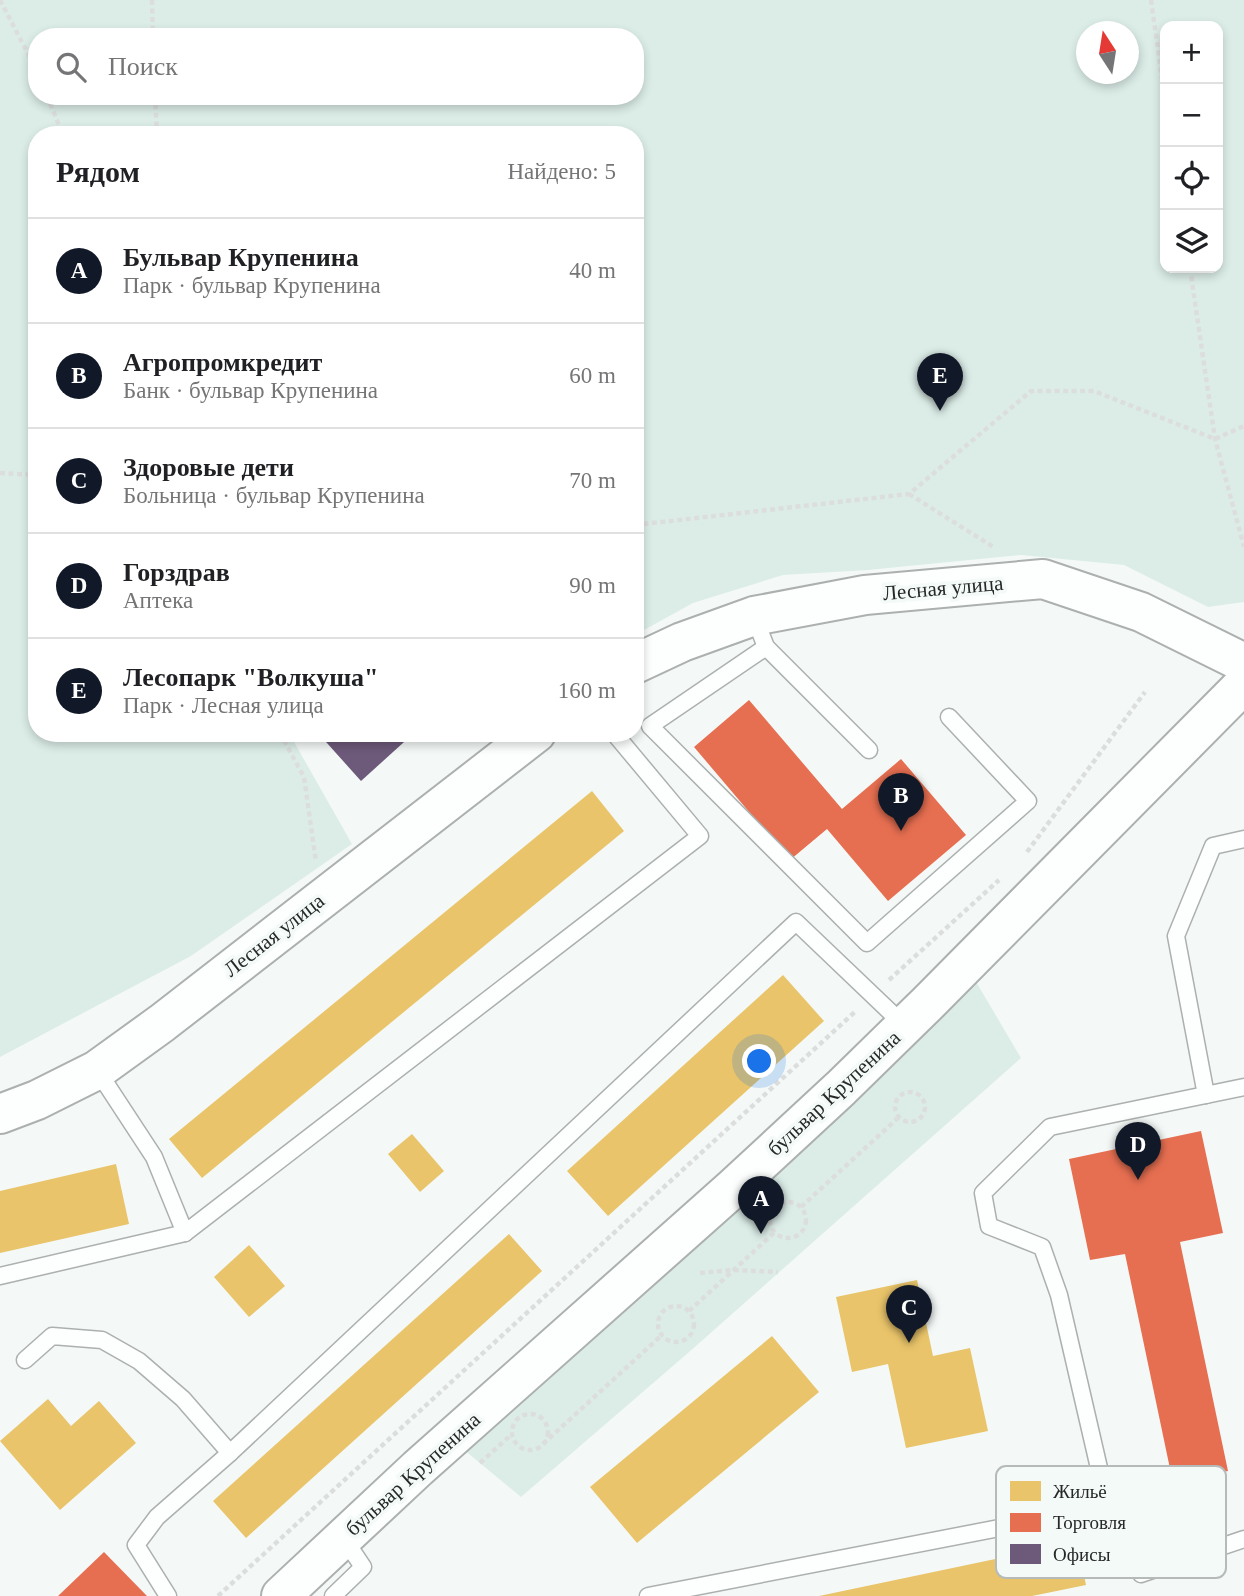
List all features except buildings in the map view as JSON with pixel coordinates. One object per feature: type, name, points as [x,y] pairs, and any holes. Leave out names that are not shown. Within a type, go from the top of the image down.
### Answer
[{"type":"street","name":"Лесная улица","points":[[644,660],[682,642],[760,631],[865,595],[1043,579],[1141,612],[1244,663]]},
{"type":"street","name":"бульвар Крупенина","points":[[281,1596],[468,1423],[733,1188],[905,1026],[1244,684]]},
{"type":"street","name":"Лесная улица","points":[[0,1114],[37,1100],[97,1070],[162,1023],[524,742]]},
{"type":"lane","points":[[869,750],[760,631],[650,726],[867,943],[1028,801],[949,717]]},
{"type":"lane","points":[[0,1276],[186,1233],[700,836],[622,742]]},
{"type":"lane","points":[[1206,1095],[1175,936],[1213,846],[1244,839]]},
{"type":"lane","points":[[168,1596],[136,1545],[157,1517],[230,1453],[796,922],[905,1026]]},
{"type":"lane","points":[[97,1070],[154,1157],[186,1233]]},
{"type":"lane","points":[[1099,1466],[1059,1295],[1042,1247],[989,1226],[983,1193],[1050,1127],[1244,1087]]},
{"type":"lane","points":[[25,1360],[52,1336],[102,1340],[139,1361],[183,1399],[230,1453]]},
{"type":"lane","points":[[648,1596],[996,1529]]},
{"type":"lane","points":[[333,1596],[363,1567],[343,1537]]},
{"type":"lane","points":[[1226,1545],[1244,1539]]},
{"type":"path","points":[[0,0],[28,54]]},
{"type":"path","points":[[152,0],[153,28]]},
{"type":"path","points":[[1150,0],[1162,84]]},
{"type":"path","points":[[51,105],[59,126]]},
{"type":"path","points":[[155,105],[157,126]]},
{"type":"path","points":[[1191,273],[1215,439],[1244,547]]},
{"type":"path","points":[[644,524],[909,494],[1031,391],[1094,391],[1215,439],[1244,426]]},
{"type":"path","points":[[0,472],[28,474]]},
{"type":"path","points":[[909,494],[999,550]]},
{"type":"path","points":[[1022,858],[1144,692]]},
{"type":"path","points":[[285,742],[304,777],[321,898]]},
{"type":"path","points":[[218,1596],[1002,877]]},
{"type":"path","points":[[912,1093],[920,1097],[925,1111],[920,1118],[911,1122],[898,1117],[895,1108],[902,1095],[912,1093]]},
{"type":"path","points":[[801,1207],[898,1117]]},
{"type":"path","points":[[787,1202],[801,1207],[806,1220],[802,1231],[785,1238],[775,1232],[770,1216],[776,1206],[787,1202]]},
{"type":"path","points":[[689,1311],[775,1232]]},
{"type":"path","points":[[700,1273],[734,1270],[778,1272]]},
{"type":"path","points":[[676,1306],[689,1311],[695,1324],[686,1340],[674,1342],[662,1335],[659,1320],[665,1310],[676,1306]]},
{"type":"path","points":[[543,1444],[547,1439],[547,1427],[540,1417],[523,1416],[514,1423],[512,1434],[516,1445],[533,1450],[543,1444],[662,1335]]},
{"type":"path","points":[[480,1463],[512,1434]]},
{"type":"shaded area","points":[[0,0],[1244,0],[1244,602],[1208,607],[1124,565],[1021,555],[868,570],[783,575],[693,603],[644,630],[644,126],[28,126],[28,742],[294,742],[352,844],[191,956],[0,1057]]},
{"type":"shaded area","points":[[975,980],[1021,1058],[521,1497],[463,1449]]},
{"type":"place","name":"Лесопарк \"Волкуша\"","points":[[940,411]]},
{"type":"place","name":"Агропромкредит","points":[[901,831]]},
{"type":"place","name":"Горздрав","points":[[1138,1180]]},
{"type":"place","name":"Бульвар Крупенина","points":[[761,1234]]},
{"type":"place","name":"Здоровые дети","points":[[909,1343]]}]
